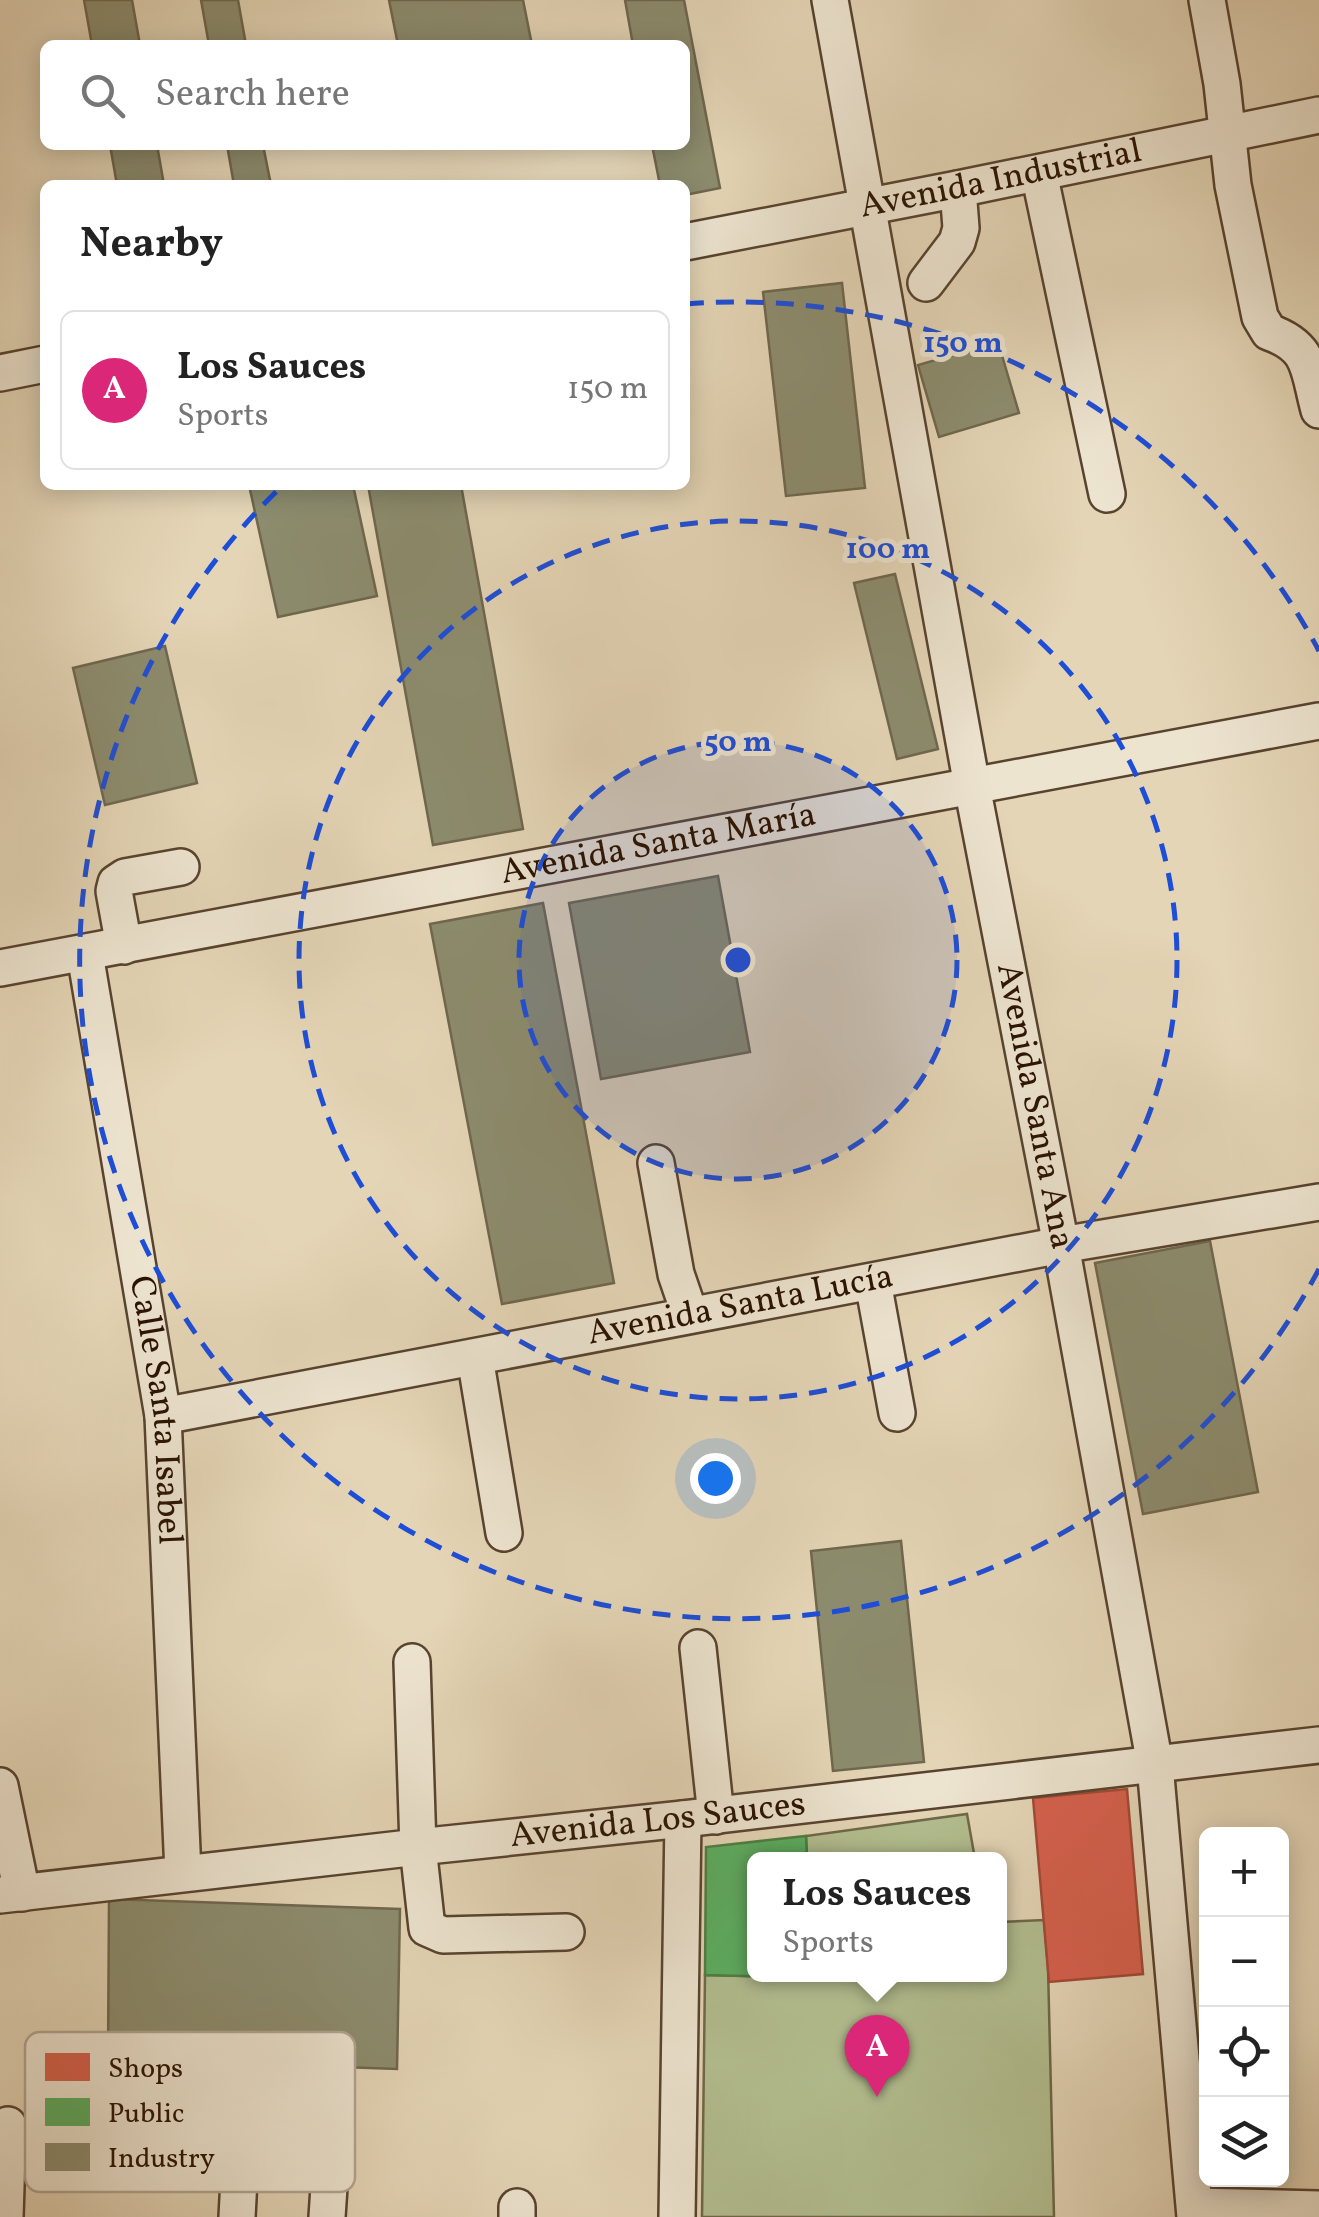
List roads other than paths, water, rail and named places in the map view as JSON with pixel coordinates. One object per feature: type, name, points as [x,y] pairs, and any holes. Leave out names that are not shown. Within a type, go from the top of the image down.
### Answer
[{"type":"street","name":"Avenida Santa Ana","points":[[830,0],[1154,1764],[1195,2212]]},
{"type":"street","points":[[1207,0],[1222,84],[1233,185],[1260,317],[1269,332],[1289,339],[1304,355],[1319,410]]},
{"type":"street","name":"Avenida Industrial","points":[[690,241],[1319,116]]},
{"type":"street","points":[[1039,173],[1107,494]]},
{"type":"street","points":[[926,283],[957,242],[961,228],[958,189]]},
{"type":"street","points":[[0,373],[40,365]]},
{"type":"street","name":"Avenida Santa María","points":[[0,968],[1319,721]]},
{"type":"street","points":[[124,946],[114,892],[116,883],[125,877],[181,867]]},
{"type":"street","name":"Calle Santa Isabel","points":[[85,954],[164,1416],[183,1873]]},
{"type":"street","points":[[656,1163],[676,1274],[690,1315]]},
{"type":"street","name":"Avenida Santa Lucía","points":[[164,1416],[1061,1245],[1319,1202]]},
{"type":"street","points":[[873,1282],[897,1413]]},
{"type":"street","points":[[475,1357],[504,1533]]},
{"type":"street","points":[[677,2217],[699,1818],[698,1648]]},
{"type":"street","points":[[412,1662],[418,1846],[427,1928],[443,1936],[566,1932]]},
{"type":"street","name":"Avenida Los Sauces","points":[[11,1894],[1319,1745]]},
{"type":"street","points":[[0,1786],[11,1894]]},
{"type":"street","points":[[5,2217],[8,2125]]},
{"type":"street","points":[[238,2217],[239,2192]]},
{"type":"street","points":[[327,2217],[329,2192]]},
{"type":"street","points":[[1195,2212],[1319,2209]]},
{"type":"place","name":"Los Sauces","points":[[877,2097]]}]
